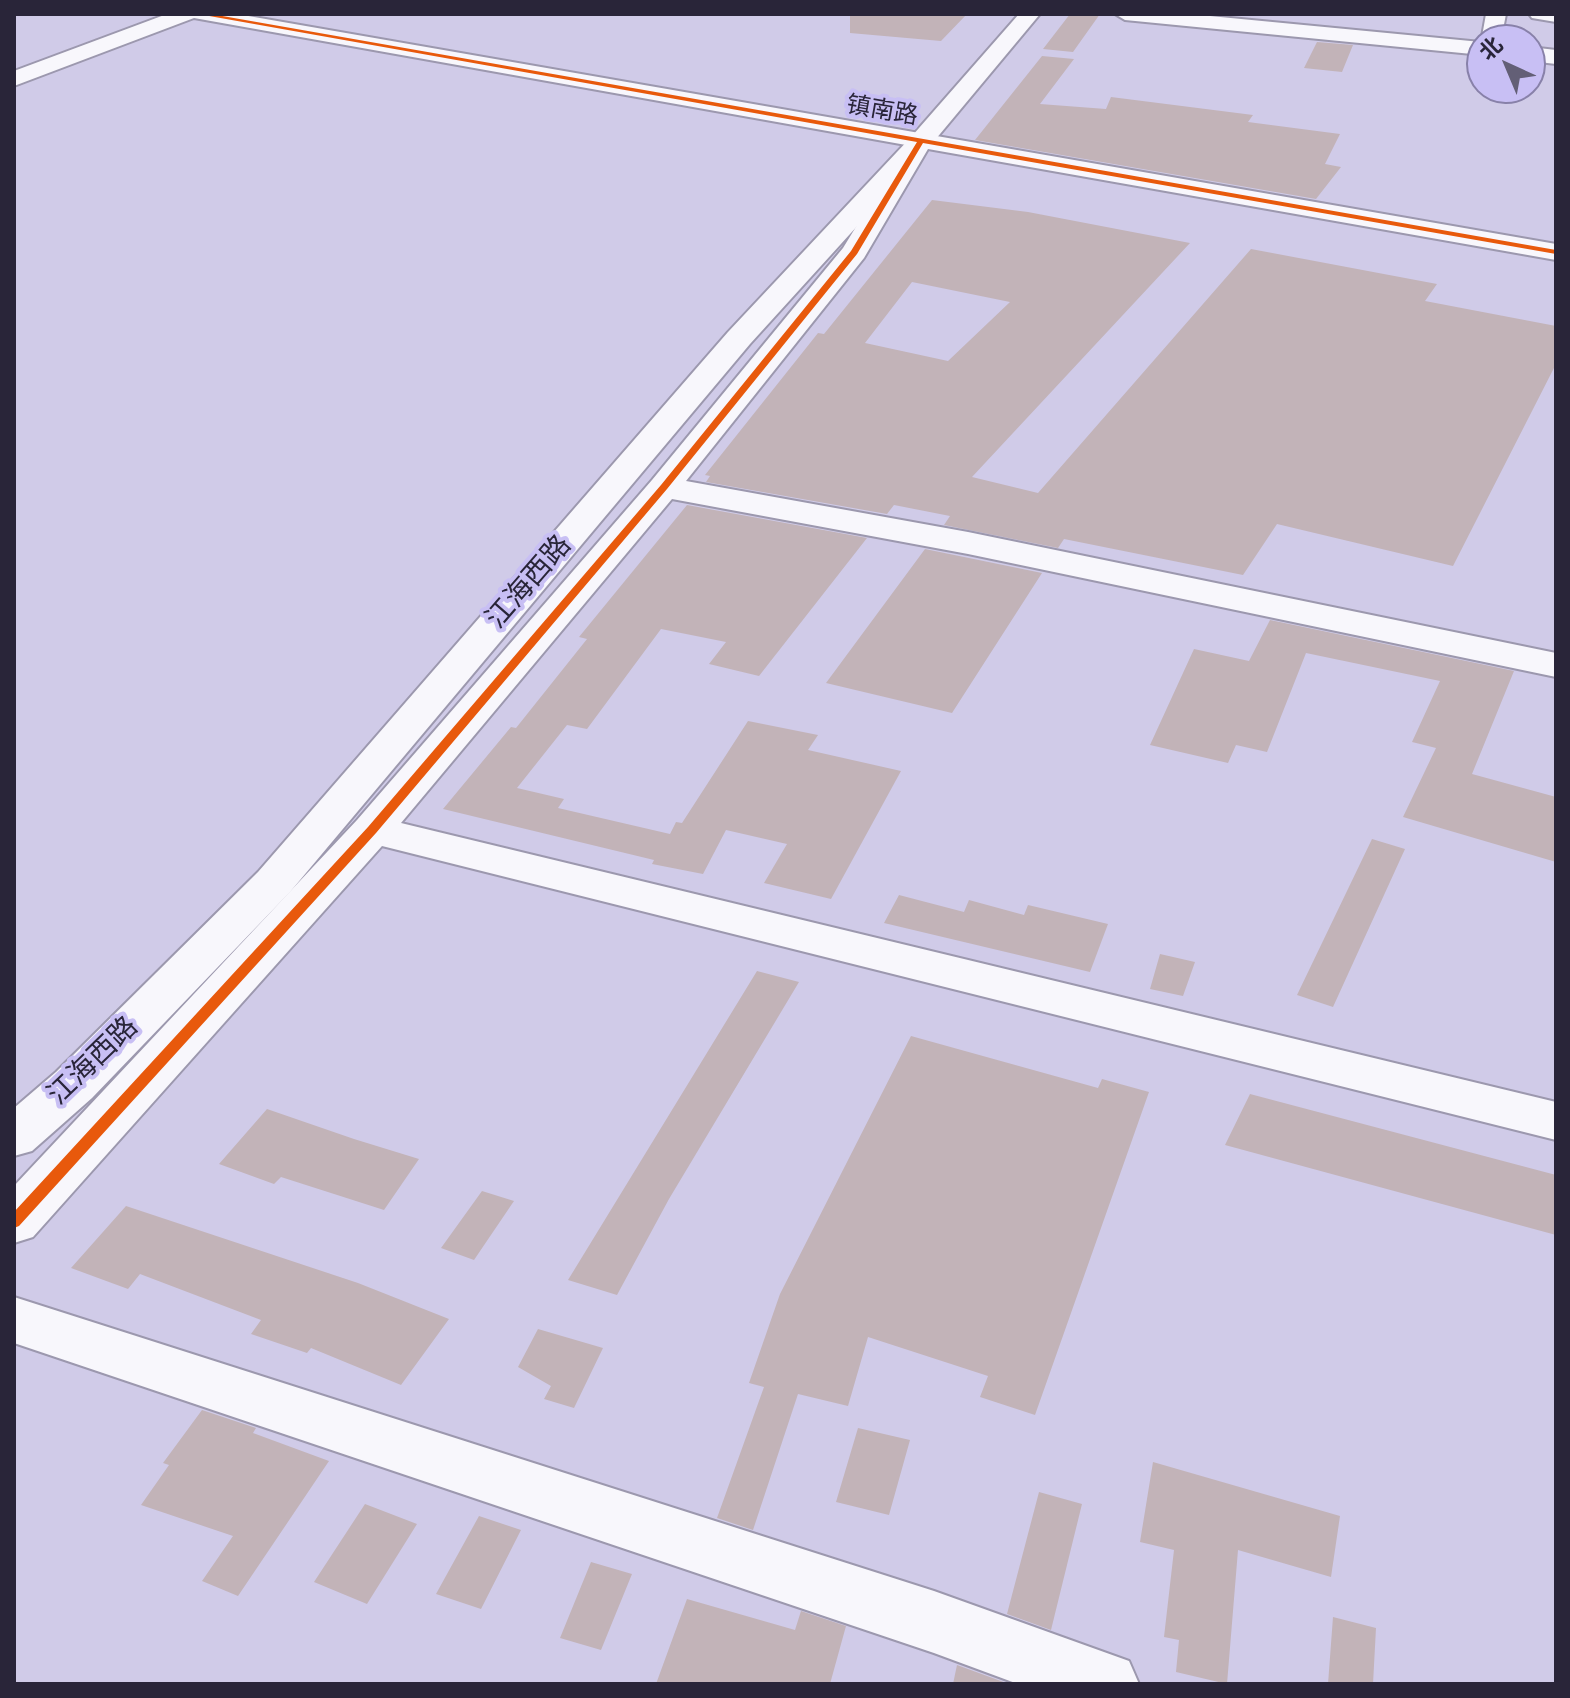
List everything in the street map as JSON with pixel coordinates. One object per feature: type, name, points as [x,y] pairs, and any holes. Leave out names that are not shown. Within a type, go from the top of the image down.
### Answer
[{"type":"street","points":[[138,14],[179,17]]},
{"type":"street","name":"镇南路","points":[[201,14],[1556,252]]},
{"type":"street","name":"江海西路","points":[[14,1137],[74,1085],[274,882],[739,338],[921,141],[1030,14]]},
{"type":"street","points":[[1125,14],[1466,47]]},
{"type":"street","points":[[1539,14],[1556,16]]},
{"type":"street","points":[[14,79],[179,17]]},
{"type":"street","points":[[14,1222],[372,830],[664,487],[854,252],[921,141]]},
{"type":"street","points":[[664,487],[968,543],[1556,665]]},
{"type":"street","points":[[372,830],[1556,1121]]},
{"type":"street","points":[[14,1320],[934,1622],[1105,1684]]},
{"type":"building","points":[[850,14],[967,14],[941,41],[850,33]]},
{"type":"building","points":[[1070,14],[1100,14],[1073,52],[1043,49]]},
{"type":"building","points":[[1317,42],[1353,45],[1342,72],[1304,68]]},
{"type":"building","points":[[1042,56],[1074,59],[1040,104],[1106,109],[1111,97],[1253,115],[1248,122],[1340,134],[1325,164],[1341,167],[1316,199],[975,140]]},
{"type":"building","points":[[932,200],[1028,212],[1190,243],[972,477],[1038,493],[1251,249],[1437,284],[1425,301],[1556,326],[1556,364],[1453,566],[1277,524],[1243,575],[1064,539],[1058,548],[944,525],[950,516],[894,505],[887,514],[706,482],[710,476],[705,475],[818,333],[824,334]],"holes":[[[912,282],[1010,302],[948,361],[865,343]]]},
{"type":"building","points":[[687,505],[867,538],[759,676],[709,664],[726,642],[661,629],[587,729],[567,725],[517,788],[564,799],[558,808],[670,834],[676,822],[682,823],[748,721],[818,735],[808,750],[901,771],[831,899],[764,883],[787,844],[726,830],[703,874],[652,864],[654,860],[443,809],[511,727],[516,728],[587,639],[579,637]]},
{"type":"building","points":[[925,549],[1042,573],[952,713],[826,683]]},
{"type":"building","points":[[1270,620],[1514,671],[1472,774],[1556,797],[1556,862],[1403,817],[1436,748],[1412,742],[1440,681],[1306,653],[1267,752],[1236,745],[1228,763],[1150,745],[1194,649],[1249,661]]},
{"type":"building","points":[[1372,839],[1405,849],[1333,1007],[1297,995]]},
{"type":"building","points":[[899,895],[964,912],[969,900],[1024,915],[1028,905],[1108,924],[1090,972],[884,923]]},
{"type":"building","points":[[1160,954],[1195,962],[1183,996],[1150,989]]},
{"type":"building","points":[[757,971],[799,982],[669,1199],[617,1295],[568,1280]]},
{"type":"building","points":[[911,1036],[1098,1088],[1102,1079],[1149,1092],[1035,1415],[980,1397],[988,1376],[868,1337],[848,1406],[798,1394],[753,1530],[717,1518],[764,1387],[749,1383],[780,1294]]},
{"type":"building","points":[[1250,1094],[1556,1175],[1556,1235],[1225,1145]]},
{"type":"building","points":[[267,1109],[419,1159],[384,1210],[281,1177],[274,1184],[219,1164]]},
{"type":"building","points":[[482,1191],[514,1201],[474,1260],[441,1248]]},
{"type":"building","points":[[126,1206],[358,1283],[449,1319],[401,1385],[311,1348],[307,1353],[251,1334],[261,1320],[140,1274],[128,1289],[71,1268]]},
{"type":"building","points":[[538,1329],[603,1348],[574,1408],[544,1399],[551,1386],[518,1367]]},
{"type":"building","points":[[202,1410],[256,1428],[253,1433],[329,1461],[238,1596],[202,1581],[233,1536],[141,1505],[169,1465],[163,1463]]},
{"type":"building","points":[[858,1428],[910,1440],[889,1515],[836,1502]]},
{"type":"building","points":[[1153,1462],[1340,1516],[1331,1577],[1238,1550],[1227,1684],[1176,1672],[1179,1640],[1164,1637],[1174,1550],[1140,1542]]},
{"type":"building","points":[[1039,1492],[1082,1504],[1051,1630],[1007,1614]]},
{"type":"building","points":[[365,1504],[417,1524],[367,1604],[314,1582]]},
{"type":"building","points":[[479,1516],[521,1530],[481,1609],[436,1594]]},
{"type":"building","points":[[591,1562],[632,1574],[601,1650],[560,1638]]},
{"type":"building","points":[[687,1599],[795,1630],[801,1611],[846,1626],[830,1684],[656,1684]]},
{"type":"building","points":[[1333,1617],[1376,1628],[1373,1684],[1328,1684]]},
{"type":"building","points":[[957,1665],[1009,1684],[953,1684]]},
{"type":"cycle path","points":[[201,14],[1556,252]]},
{"type":"cycle path","points":[[14,1222],[372,830],[664,487],[854,252],[921,141]]}]
